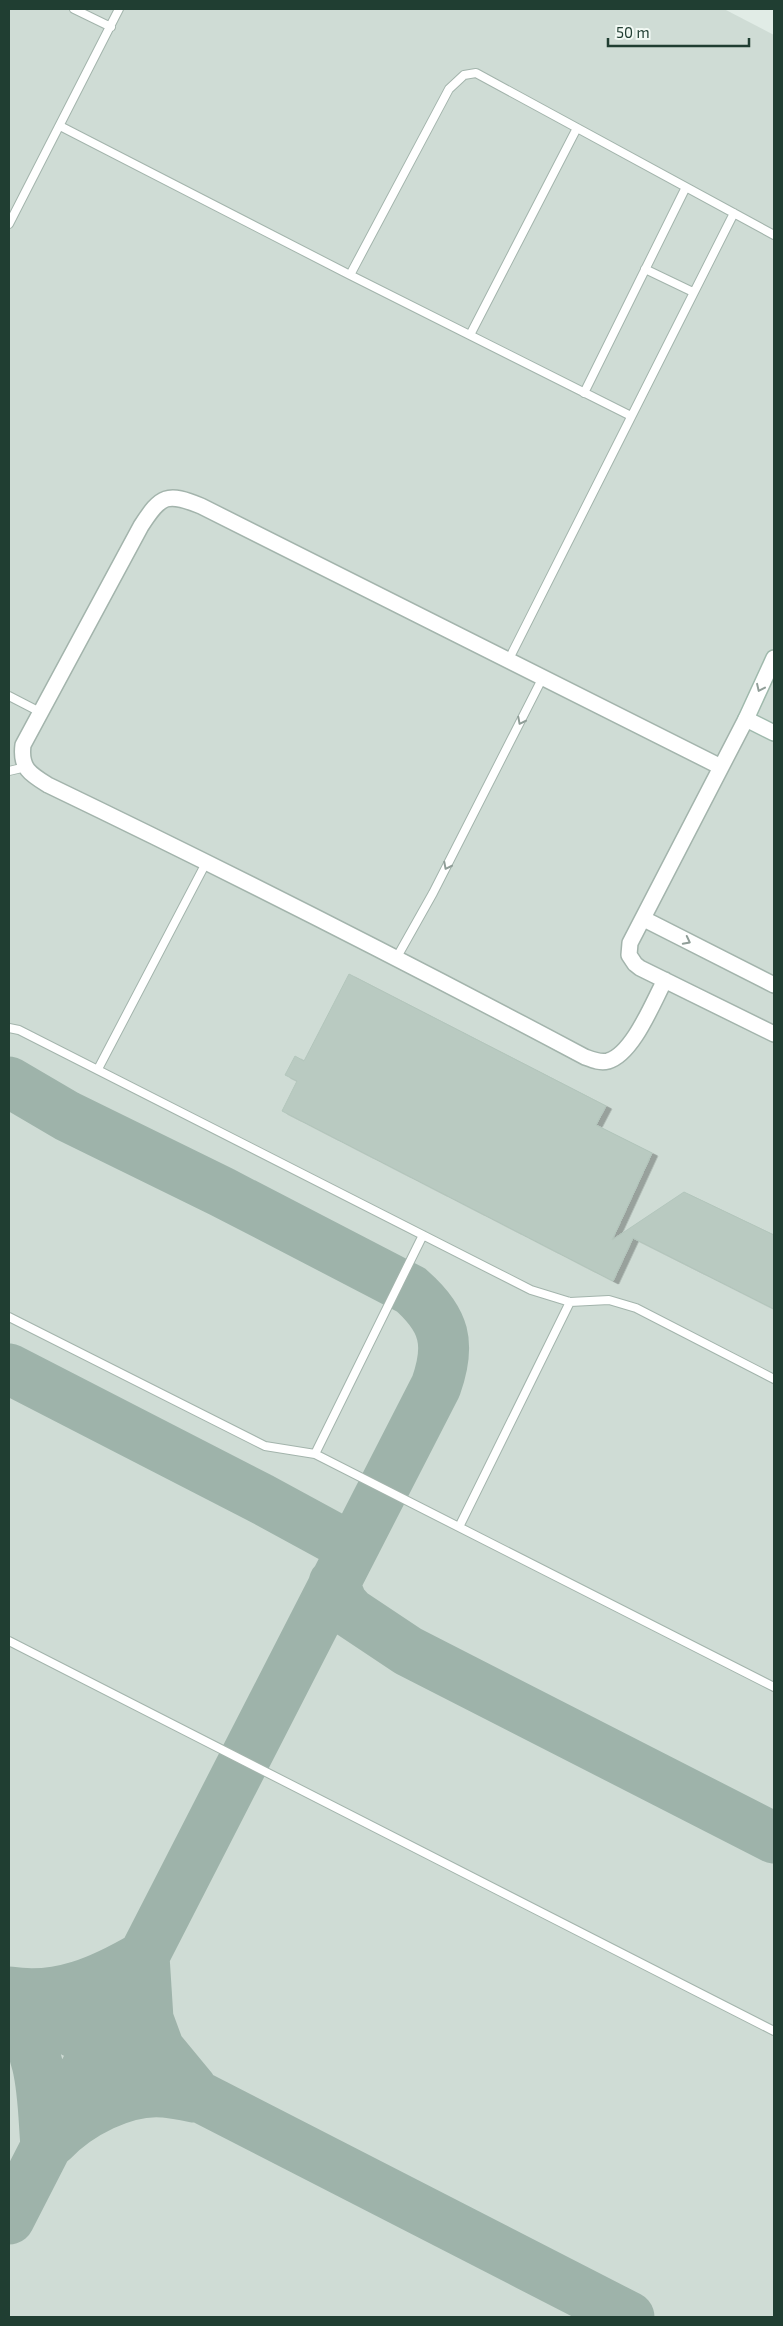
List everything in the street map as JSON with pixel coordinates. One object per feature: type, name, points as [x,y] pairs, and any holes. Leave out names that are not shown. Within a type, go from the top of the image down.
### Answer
[{"type":"street","points":[[665,980],[624,1051],[606,1061],[597,1061],[585,1057],[398,957],[207,861],[48,785],[33,776],[26,767],[22,756],[23,745],[141,526],[158,504],[166,498],[178,497],[200,506],[721,767]]},
{"type":"street","points":[[774,658],[746,719],[630,943],[629,955],[635,964],[774,1034]]},
{"type":"street","points":[[746,719],[774,733]]},
{"type":"street","points":[[644,919],[774,985]]},
{"type":"lane","points":[[74,9],[111,27]]},
{"type":"lane","points":[[9,224],[119,9]]},
{"type":"lane","points":[[350,275],[449,89],[464,76],[476,73],[774,235]]},
{"type":"lane","points":[[60,126],[350,275],[631,416]]},
{"type":"lane","points":[[470,335],[577,128]]},
{"type":"lane","points":[[584,393],[686,187]]},
{"type":"lane","points":[[508,661],[734,213]]},
{"type":"lane","points":[[645,269],[693,292]]},
{"type":"lane","points":[[398,957],[433,893],[543,677]]},
{"type":"lane","points":[[9,696],[40,712]]},
{"type":"lane","points":[[9,771],[26,767]]},
{"type":"lane","points":[[98,1069],[207,861]]},
{"type":"lane","points":[[9,1028],[19,1030],[98,1069],[531,1290],[570,1302],[609,1300],[636,1308],[774,1379]]},
{"type":"lane","points":[[315,1454],[424,1235]]},
{"type":"lane","points":[[459,1527],[570,1302]]},
{"type":"lane","points":[[9,1317],[265,1446],[315,1454],[774,1687]]},
{"type":"lane","points":[[9,1641],[774,2031]]},
{"type":"shaded area","points":[[9,9],[724,9],[774,35],[774,2317],[9,2317]]},
{"type":"building","points":[[349,974],[606,1106],[596,1125],[652,1153],[612,1240],[684,1192],[774,1235],[774,1309],[633,1238],[613,1281],[282,1111],[297,1081],[285,1075],[295,1056],[304,1061]]},
{"type":"taxiway","points":[[9,1082],[67,1116],[222,1192],[411,1290],[438,1322],[444,1345],[441,1371],[436,1386],[9,2219]]},
{"type":"taxiway","points":[[9,1369],[260,1498],[352,1548]]},
{"type":"taxiway","points":[[334,1583],[342,1603],[351,1613],[408,1651],[774,1838]]},
{"type":"taxiway","points":[[9,1992],[27,1994],[62,1991],[96,1980],[144,1956],[148,2019],[159,2049],[192,2089]]},
{"type":"taxiway","points":[[9,1999],[629,2317]]},
{"type":"taxiway","points":[[9,2010],[21,2025],[29,2041],[40,2075],[46,2147]]},
{"type":"taxiway","points":[[52,2141],[88,2113],[118,2099],[148,2092],[163,2092],[194,2097]]}]
